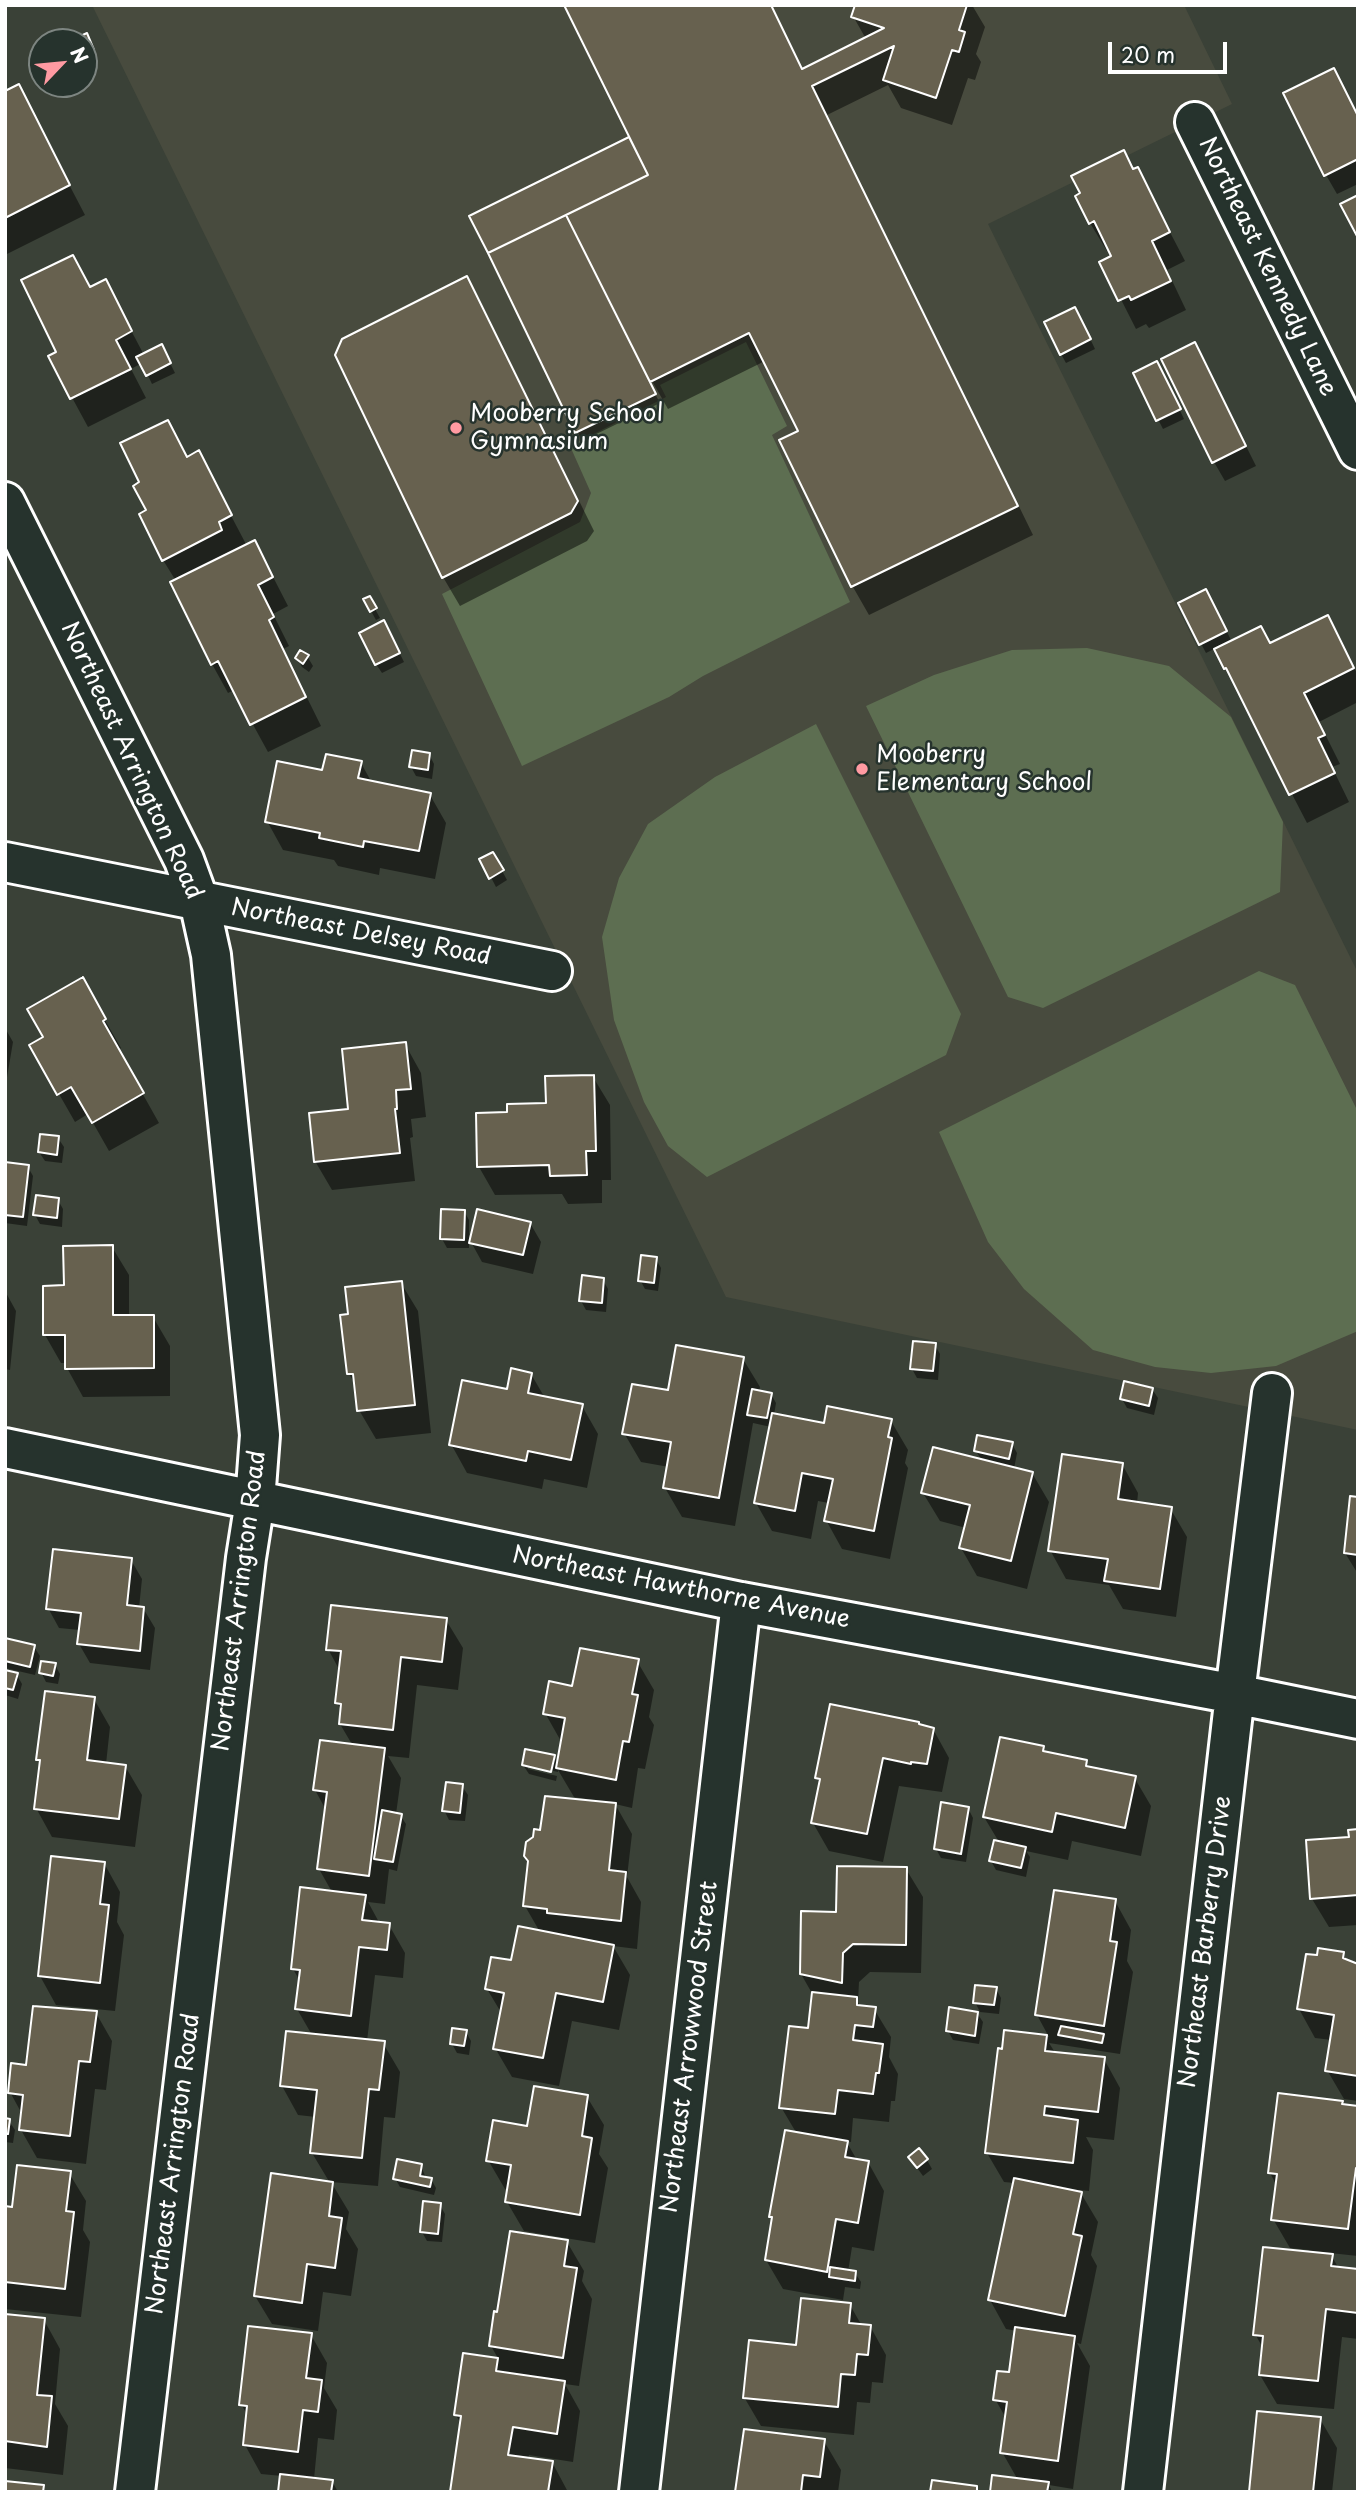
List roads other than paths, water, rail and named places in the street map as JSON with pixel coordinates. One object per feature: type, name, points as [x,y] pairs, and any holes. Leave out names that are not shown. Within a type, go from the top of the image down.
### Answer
[{"type":"street","name":"Northeast Kennedy Lane","points":[[1195,122],[1358,450]]},
{"type":"street","name":"Northeast Arrington Road","points":[[5,502],[184,860],[199,901],[211,955],[260,1434],[255,1501],[135,2492]]},
{"type":"street","name":"Northeast Delsey Road","points":[[5,862],[552,971]]},
{"type":"street","name":"Northeast Barberry Drive","points":[[1143,2492],[1272,1393]]},
{"type":"street","name":"Northeast Hawthorne Avenue","points":[[5,1448],[741,1602],[1358,1719]]},
{"type":"street","name":"Northeast Arrowwood Street","points":[[639,2492],[741,1602]]},
{"type":"place","name":"Mooberry School Gymnasium","points":[[456,428]]},
{"type":"place","name":"Mooberry Elementary School","points":[[862,769]]}]
